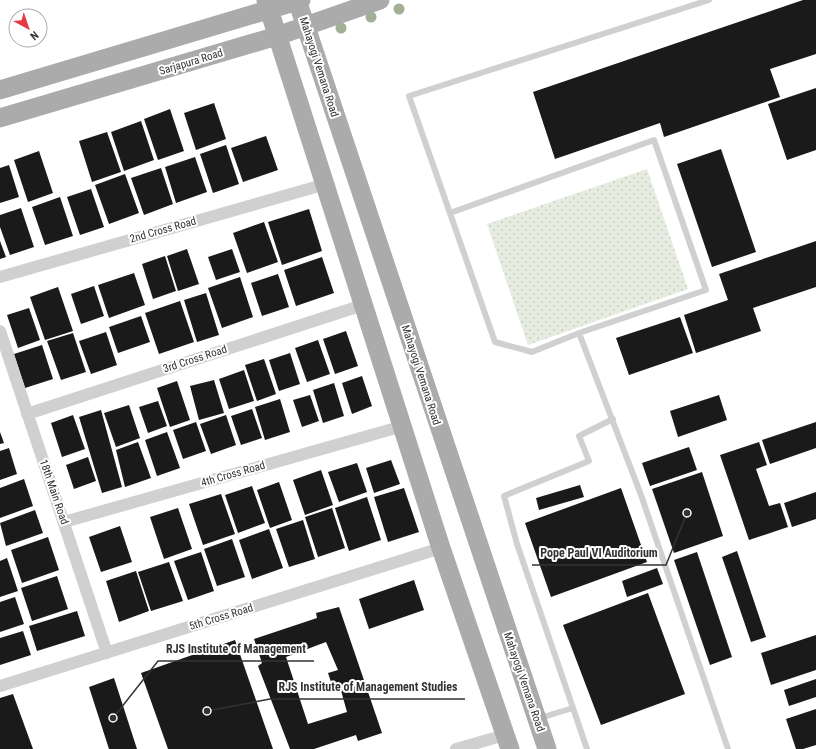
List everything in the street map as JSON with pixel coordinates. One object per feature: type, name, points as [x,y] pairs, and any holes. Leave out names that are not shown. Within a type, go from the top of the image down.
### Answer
[{"type":"main road","name":"Mahayogi Vemana Road","points":[[299,0],[305,25],[547,749]]},
{"type":"main road","points":[[0,90],[268,5],[299,0]]},
{"type":"main road","name":"Sarjapura Road","points":[[0,118],[277,36],[380,0]]},
{"type":"main road","points":[[268,5],[326,184],[363,305],[507,742]]},
{"type":"street","name":"2nd Cross Road","points":[[0,276],[326,184]]},
{"type":"street","name":"3rd Cross Road","points":[[27,414],[363,305]]},
{"type":"street","name":"18th Main Road","points":[[0,331],[107,653]]},
{"type":"street","name":"4th Cross Road","points":[[64,522],[403,426]]},
{"type":"street","name":"5th Cross Road","points":[[0,686],[442,548]]},
{"type":"street","points":[[456,749],[507,742]]},
{"type":"lane","points":[[450,213],[654,140],[706,290],[579,333],[532,352],[495,342],[409,96],[709,0]]},
{"type":"lane","points":[[579,333],[641,495],[728,749]]},
{"type":"lane","points":[[586,749],[517,544],[504,496],[589,461],[579,436],[612,419]]},
{"type":"lane","points":[[537,719],[573,708]]},
{"type":"shaded area","points":[[647,169],[688,289],[528,345],[487,224]]},
{"type":"building","points":[[803,0],[816,0],[816,54],[770,69],[780,97],[664,137],[660,123],[555,159],[533,92]]},
{"type":"building","points":[[816,88],[816,150],[787,160],[768,104]]},
{"type":"building","points":[[214,103],[226,139],[196,150],[184,113]]},
{"type":"building","points":[[170,109],[184,151],[158,160],[144,119]]},
{"type":"building","points":[[141,121],[154,160],[124,171],[111,132]]},
{"type":"building","points":[[107,132],[121,172],[92,182],[79,141]]},
{"type":"building","points":[[266,136],[278,170],[243,182],[231,148]]},
{"type":"building","points":[[226,145],[239,184],[213,193],[200,154]]},
{"type":"building","points":[[721,149],[756,252],[712,267],[677,164]]},
{"type":"building","points":[[39,151],[53,193],[28,202],[14,160]]},
{"type":"building","points":[[195,157],[207,192],[176,203],[165,167]]},
{"type":"building","points":[[9,165],[19,197],[0,203],[0,168]]},
{"type":"building","points":[[161,168],[173,204],[144,215],[131,178]]},
{"type":"building","points":[[125,174],[139,213],[109,224],[95,185]]},
{"type":"building","points":[[91,189],[104,227],[80,235],[67,197]]},
{"type":"building","points":[[60,197],[73,236],[45,245],[32,207]]},
{"type":"building","points":[[21,208],[34,247],[10,255],[0,227],[0,215]]},
{"type":"building","points":[[309,209],[322,251],[282,265],[268,222]]},
{"type":"building","points":[[264,222],[278,262],[247,273],[233,233]]},
{"type":"building","points":[[0,241],[6,257],[0,259]]},
{"type":"building","points":[[816,241],[816,287],[753,308],[761,331],[696,353],[684,315],[728,300],[719,274]]},
{"type":"building","points":[[187,249],[199,284],[178,291],[167,256]]},
{"type":"building","points":[[232,249],[240,272],[216,280],[208,257]]},
{"type":"building","points":[[165,256],[176,291],[153,299],[142,264]]},
{"type":"building","points":[[322,257],[334,293],[296,306],[284,270]]},
{"type":"building","points":[[134,273],[145,305],[109,318],[98,285]]},
{"type":"building","points":[[278,274],[289,307],[262,316],[251,283]]},
{"type":"building","points":[[240,277],[253,317],[222,328],[208,288]]},
{"type":"building","points":[[94,286],[104,316],[81,324],[71,294]]},
{"type":"building","points":[[58,287],[73,331],[45,340],[30,297]]},
{"type":"building","points":[[206,293],[219,335],[197,342],[184,300]]},
{"type":"building","points":[[180,301],[194,342],[159,354],[145,313]]},
{"type":"building","points":[[29,308],[40,340],[18,348],[7,315]]},
{"type":"building","points":[[141,316],[150,342],[118,353],[109,327]]},
{"type":"building","points":[[680,317],[693,353],[629,375],[616,338]]},
{"type":"building","points":[[346,331],[358,366],[335,374],[323,339]]},
{"type":"building","points":[[106,332],[117,365],[91,374],[79,341]]},
{"type":"building","points":[[73,333],[86,372],[61,380],[47,341]]},
{"type":"building","points":[[318,340],[330,374],[307,382],[295,348]]},
{"type":"building","points":[[42,345],[53,379],[25,388],[14,354]]},
{"type":"building","points":[[290,353],[300,384],[279,391],[269,360]]},
{"type":"building","points":[[264,359],[276,394],[257,401],[245,365]]},
{"type":"building","points":[[244,370],[254,401],[229,409],[219,379]]},
{"type":"building","points":[[362,376],[372,406],[352,414],[342,383]]},
{"type":"building","points":[[214,380],[224,413],[199,420],[190,386]]},
{"type":"building","points":[[177,381],[190,420],[170,427],[157,388]]},
{"type":"building","points":[[334,383],[344,416],[323,423],[313,390]]},
{"type":"building","points":[[310,395],[319,421],[302,427],[293,400]]},
{"type":"building","points":[[719,395],[727,420],[678,437],[670,411]]},
{"type":"building","points":[[280,399],[290,432],[265,440],[255,407]]},
{"type":"building","points":[[158,401],[167,426],[148,433],[139,407]]},
{"type":"building","points":[[129,405],[140,438],[116,447],[104,413]]},
{"type":"building","points":[[252,409],[262,438],[241,445],[231,416]]},
{"type":"building","points":[[101,410],[122,487],[102,493],[79,417]]},
{"type":"building","points":[[73,415],[85,449],[62,457],[51,423]]},
{"type":"building","points":[[226,415],[236,445],[211,454],[200,424]]},
{"type":"building","points":[[196,422],[206,451],[183,459],[173,430]]},
{"type":"building","points":[[816,422],[816,448],[770,464],[762,440]]},
{"type":"building","points":[[0,432],[4,443],[0,444]]},
{"type":"building","points":[[167,432],[180,468],[157,476],[145,440]]},
{"type":"building","points":[[138,442],[151,478],[125,487],[116,450]]},
{"type":"building","points":[[759,442],[767,465],[756,469],[769,506],[780,503],[788,527],[749,540],[720,455]]},
{"type":"building","points":[[689,447],[697,470],[650,486],[642,463]]},
{"type":"building","points":[[9,448],[17,474],[0,480],[0,451]]},
{"type":"building","points":[[88,457],[96,481],[74,489],[66,465]]},
{"type":"building","points":[[391,460],[400,484],[374,493],[366,468]]},
{"type":"building","points":[[357,463],[367,492],[339,502],[328,472]]},
{"type":"building","points":[[321,470],[333,505],[305,515],[293,480]]},
{"type":"building","points":[[702,472],[723,536],[674,553],[652,489]]},
{"type":"building","points":[[24,479],[33,506],[0,518],[0,488]]},
{"type":"building","points":[[279,482],[292,520],[270,528],[257,490]]},
{"type":"building","points":[[580,485],[584,497],[539,510],[536,498]]},
{"type":"building","points":[[252,486],[265,523],[238,533],[225,495]]},
{"type":"building","points":[[404,488],[419,532],[388,542],[374,497]]},
{"type":"building","points":[[621,488],[647,562],[551,597],[525,523]]},
{"type":"building","points":[[816,492],[816,519],[792,527],[784,503]]},
{"type":"building","points":[[221,494],[235,534],[203,545],[189,504]]},
{"type":"building","points":[[367,497],[381,540],[349,551],[335,508]]},
{"type":"building","points":[[178,508],[192,549],[164,559],[150,517]]},
{"type":"building","points":[[332,508],[345,548],[318,557],[305,517]]},
{"type":"building","points":[[35,510],[43,533],[6,546],[0,523]]},
{"type":"building","points":[[303,520],[315,559],[289,567],[276,529]]},
{"type":"building","points":[[120,526],[132,562],[101,572],[89,537]]},
{"type":"building","points":[[269,529],[283,568],[252,579],[239,540]]},
{"type":"building","points":[[48,537],[59,570],[22,583],[11,550]]},
{"type":"building","points":[[232,539],[245,577],[217,586],[204,549]]},
{"type":"building","points":[[737,551],[766,637],[751,642],[722,557]]},
{"type":"building","points":[[201,552],[214,591],[188,600],[174,561]]},
{"type":"building","points":[[697,552],[732,657],[710,665],[674,560]]},
{"type":"building","points":[[7,558],[18,591],[0,597],[0,561]]},
{"type":"building","points":[[169,562],[183,601],[151,611],[138,572]]},
{"type":"building","points":[[657,568],[663,584],[627,597],[622,581]]},
{"type":"building","points":[[136,571],[149,611],[119,622],[106,581]]},
{"type":"building","points":[[57,576],[68,609],[32,621],[21,588]]},
{"type":"building","points":[[414,580],[424,610],[369,629],[359,599]]},
{"type":"building","points":[[648,593],[685,694],[601,725],[563,625]]},
{"type":"building","points":[[15,597],[24,624],[0,632],[0,602]]},
{"type":"building","points":[[339,607],[382,733],[358,741],[356,735],[314,749],[290,749],[258,666],[262,663],[254,639],[317,618],[316,613]],"holes":[[[326,642],[338,670],[328,673],[333,688],[340,687],[347,712],[308,724],[286,657]]]},
{"type":"building","points":[[77,611],[85,636],[37,651],[29,626]]},
{"type":"building","points":[[23,631],[31,655],[0,665],[0,638]]},
{"type":"building","points":[[816,635],[816,670],[771,685],[761,653]]},
{"type":"building","points":[[235,640],[273,749],[168,749],[141,673]]},
{"type":"building","points":[[114,678],[137,749],[109,749],[89,687]]},
{"type":"building","points":[[816,679],[816,697],[789,706],[784,690]]},
{"type":"building","points":[[13,694],[33,749],[0,749],[0,698]]},
{"type":"building","points":[[816,709],[816,745],[803,749],[796,749],[786,719]]},
{"type":"place","name":"Pope Paul VI Auditorium","points":[[687,513]]},
{"type":"place","name":"RJS Institute of Management Studies","points":[[207,711]]},
{"type":"place","name":"RJS Institute of Management","points":[[113,718]]}]
